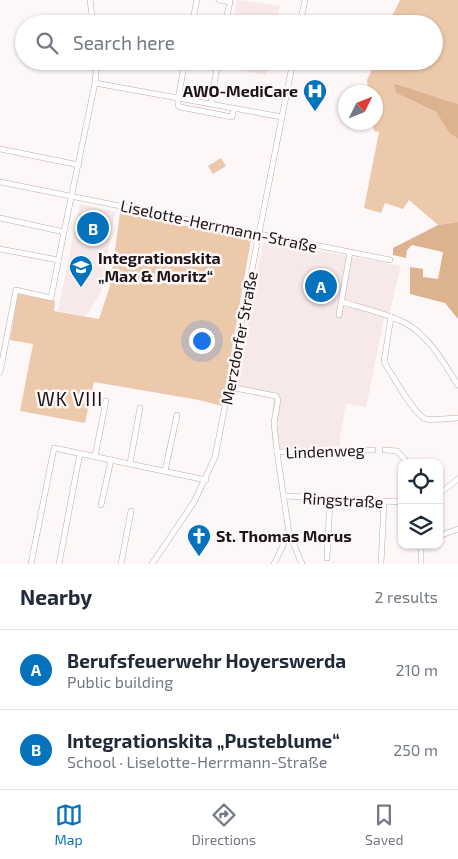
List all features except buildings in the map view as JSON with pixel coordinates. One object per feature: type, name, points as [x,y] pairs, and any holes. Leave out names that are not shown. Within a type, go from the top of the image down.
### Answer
[{"type":"street","points":[[90,0],[92,15]]},
{"type":"street","points":[[194,15],[197,0]]},
{"type":"street","points":[[218,0],[230,2],[227,15]]},
{"type":"street","points":[[302,15],[305,0]]},
{"type":"street","points":[[0,372],[2,350],[6,342],[16,290],[51,298],[79,165],[96,70]]},
{"type":"street","points":[[183,70],[178,99],[180,108],[232,117],[234,108]]},
{"type":"street","points":[[211,103],[216,70]]},
{"type":"street","name":"Merzdorfer Straße","points":[[152,564],[206,480],[215,457],[291,70]]},
{"type":"street","points":[[95,83],[282,117]]},
{"type":"street","points":[[0,149],[79,165]]},
{"type":"street","name":"Liselotte-Herrmann-Straße","points":[[0,182],[390,260]]},
{"type":"street","points":[[0,218],[64,232]]},
{"type":"street","points":[[0,249],[58,260]]},
{"type":"street","points":[[339,316],[350,252]]},
{"type":"street","points":[[342,302],[406,323],[416,331],[458,385]]},
{"type":"street","points":[[391,317],[384,362],[422,417],[433,419],[458,418]]},
{"type":"street","name":"Lindenweg","points":[[230,387],[278,398],[274,423],[277,452],[289,533],[302,564]]},
{"type":"street","points":[[95,456],[106,401]]},
{"type":"street","points":[[130,463],[140,408]]},
{"type":"street","points":[[165,471],[176,415]]},
{"type":"street","points":[[31,564],[54,448],[206,480]]},
{"type":"street","name":"Lindenweg","points":[[277,452],[373,450]]},
{"type":"street","points":[[385,450],[402,453],[406,459]]},
{"type":"street","points":[[59,564],[80,453]]},
{"type":"street","points":[[101,505],[111,460]]},
{"type":"street","points":[[443,491],[458,479]]},
{"type":"street","name":"Ringstraße","points":[[285,496],[398,502]]},
{"type":"street","points":[[328,558],[330,499]]},
{"type":"street","points":[[381,564],[384,502]]},
{"type":"street","points":[[121,564],[131,511]]},
{"type":"street","points":[[443,535],[458,529]]},
{"type":"street","name":"Lindenweg","points":[[274,564],[289,533]]},
{"type":"street","points":[[285,544],[293,544]]},
{"type":"street","points":[[421,549],[421,564]]},
{"type":"shaded area","points":[[237,0],[280,6],[278,15],[234,15]]},
{"type":"shaded area","points":[[400,0],[458,0],[458,104],[395,83],[396,93],[436,112],[449,133],[458,139],[458,222],[438,225],[409,200],[403,209],[385,203],[381,213],[364,208],[379,132],[374,130],[383,130],[383,85],[367,85],[367,80],[372,70],[443,70],[443,15],[392,15]]},
{"type":"shaded area","points":[[240,70],[267,70],[266,75]]},
{"type":"shaded area","points":[[394,83],[458,104],[458,139],[449,133],[436,112],[396,93]]},
{"type":"shaded area","points":[[221,158],[226,166],[213,174],[208,166]]},
{"type":"shaded area","points":[[80,204],[115,212],[101,292],[86,316],[58,311]]},
{"type":"shaded area","points":[[120,213],[251,239],[222,406],[199,400],[94,382],[85,423],[20,411],[33,344],[10,340],[18,294],[55,301],[54,311],[99,319],[110,286]]},
{"type":"shaded area","points":[[458,222],[458,319],[445,303],[410,294],[410,267],[423,269],[423,277],[438,279],[443,252],[412,245],[407,250],[406,258],[393,255],[393,248],[438,225]]},
{"type":"shaded area","points":[[271,242],[401,266],[389,315],[385,314],[366,407],[346,404],[340,448],[273,449],[271,426],[274,393],[236,386],[263,243]]},
{"type":"place","name":"AWO-MediCare","points":[[315,112]]},
{"type":"place","name":"Integrationskita „Pusteblume“","points":[[93,228]]},
{"type":"place","name":"Berufsfeuerwehr Hoyerswerda","points":[[321,286]]},
{"type":"place","name":"Integrationskita „Max & Moritz“","points":[[81,288]]},
{"type":"place","name":"St. Thomas Morus","points":[[199,557]]},
{"type":"district","name":"WK VIII","points":[[70,399]]}]
